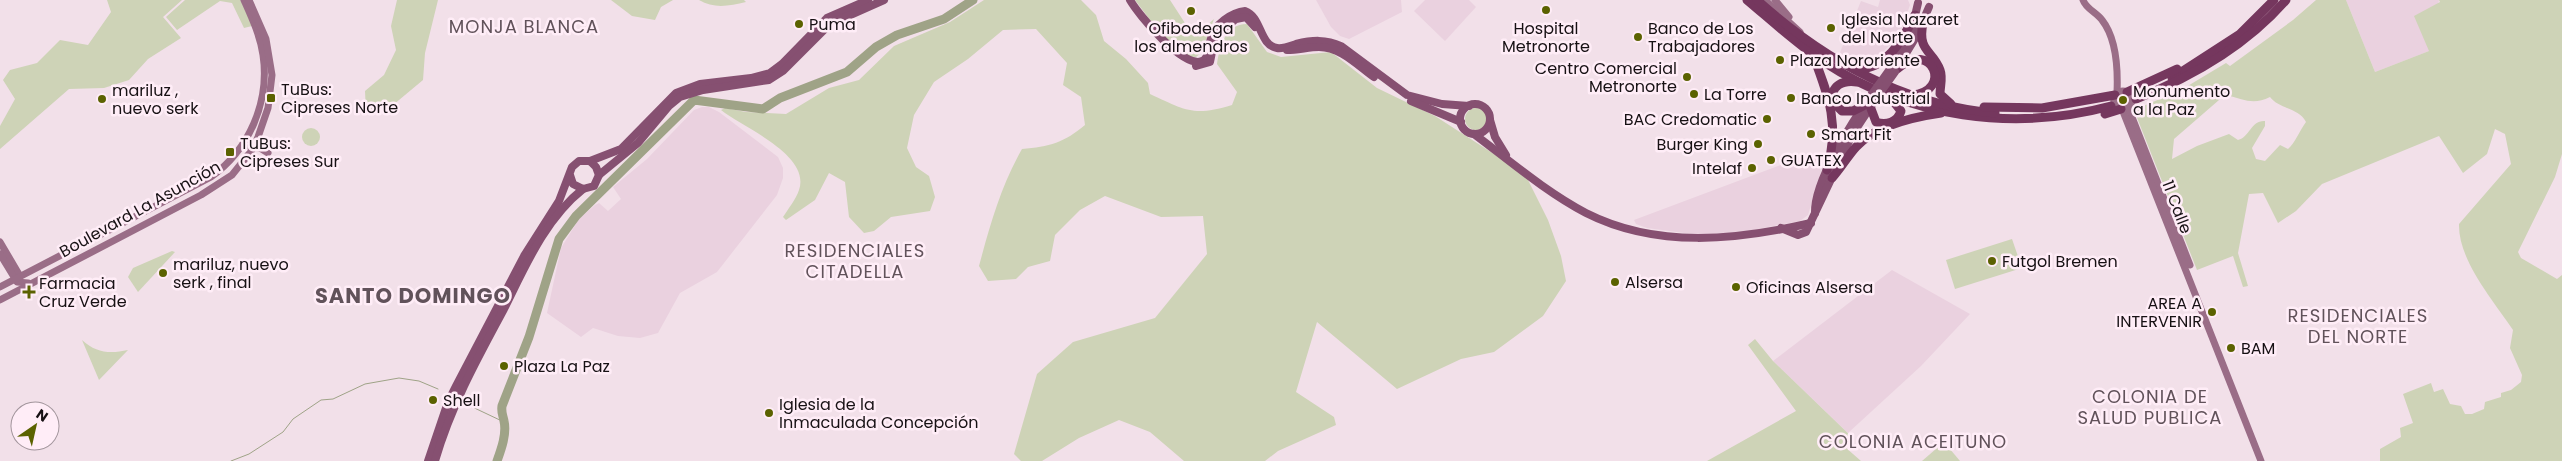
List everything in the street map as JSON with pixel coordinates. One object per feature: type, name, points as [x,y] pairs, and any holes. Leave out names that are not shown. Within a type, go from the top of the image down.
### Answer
[{"type":"highway","points":[[1747,0],[1812,54],[1886,94],[1924,107],[1993,113],[2037,113],[2123,100],[2137,105],[2204,73],[2234,52],[2239,38],[2274,0]]},
{"type":"highway","points":[[1757,0],[1811,44],[1848,67],[1909,96],[1958,110],[1971,117],[2019,120],[2048,118],[2123,100],[2232,35],[2239,38]]},
{"type":"highway","points":[[2239,38],[2267,20],[2286,0]]},
{"type":"highway","points":[[1848,67],[1861,69],[1880,62],[1899,42],[1915,15]]},
{"type":"highway","points":[[1923,23],[1920,34],[1923,44],[1941,72],[1940,94],[1958,110]]},
{"type":"highway","points":[[1812,54],[1824,83],[1832,119],[1834,142],[1830,174]]},
{"type":"highway","points":[[1894,70],[1906,61],[1916,58],[1928,62],[1934,70],[1935,77],[1932,86],[1919,95],[1909,96]]},
{"type":"highway","points":[[1862,82],[1841,82],[1834,90],[1832,97],[1835,106],[1842,111],[1853,111],[1867,106],[1873,118],[1880,123],[1890,123],[1900,114],[1900,108],[1886,94]]},
{"type":"highway","points":[[1830,174],[1856,147],[1872,134],[1921,116],[1958,110]]},
{"type":"main road","points":[[244,0],[248,4]]},
{"type":"main road","points":[[428,461],[448,402],[524,256],[559,201],[575,164],[583,160],[590,161],[621,149],[676,93],[700,84],[751,78],[770,73],[782,64],[827,18],[868,0]]},
{"type":"main road","points":[[435,461],[453,405],[541,238],[565,206],[583,189],[594,186],[599,175],[638,143],[669,106],[680,97],[703,90],[769,80],[783,71],[830,24],[884,0]]},
{"type":"main road","points":[[1124,0],[1141,23],[1162,45],[1193,66],[1209,64],[1220,32],[1236,19],[1246,17],[1265,44],[1274,50],[1314,47],[1331,48],[1402,97],[1460,122],[1465,130],[1474,134],[1583,211],[1611,223],[1640,231],[1704,239],[1736,237],[1810,222]]},
{"type":"main road","points":[[1130,0],[1144,19],[1170,46],[1193,61],[1205,59],[1211,37],[1218,26],[1234,14],[1245,11],[1253,15],[1266,40],[1274,47],[1284,47],[1318,40],[1333,42],[1407,95],[1442,104],[1469,106]]},
{"type":"main road","points":[[1765,0],[1795,25]]},
{"type":"main road","points":[[1775,0],[1811,44]]},
{"type":"main road","points":[[1780,228],[1798,235],[1806,232],[1814,213],[1818,191],[1830,174],[1847,132],[1894,70],[1923,23],[1929,6],[1935,0]]},
{"type":"main road","points":[[2083,0],[2085,6],[2098,15],[2107,29],[2113,46],[2123,100]]},
{"type":"main road","points":[[1917,1],[1923,6],[1929,6]]},
{"type":"main road","points":[[1894,70],[1907,42],[1917,1]]},
{"type":"main road","name":"Boulevard La Asunción","points":[[0,287],[211,177],[232,160],[250,133],[257,115],[264,78],[263,55],[248,4]]},
{"type":"main road","name":"Boulevard La Asunción","points":[[0,300],[189,202],[232,175],[254,147],[268,108],[272,64],[266,39],[248,4]]},
{"type":"main road","points":[[263,55],[272,64]]},
{"type":"main road","name":"11 Calle","points":[[2123,100],[2261,461]]},
{"type":"main road","points":[[1460,122],[1463,111],[1469,106],[1475,104],[1484,107],[1499,145],[1512,162]]},
{"type":"main road","points":[[1474,134],[1487,129],[1490,120]]},
{"type":"main road","points":[[232,160],[244,150],[254,147],[268,153]]},
{"type":"main road","points":[[590,161],[596,167],[599,175]]},
{"type":"main road","points":[[570,174],[573,184],[583,189]]},
{"type":"main road","points":[[183,191],[189,202]]},
{"type":"main road","points":[[124,222],[129,233]]},
{"type":"main road","points":[[0,242],[20,284],[34,282]]},
{"type":"main road","points":[[66,252],[72,263]]},
{"type":"main road","points":[[0,254],[17,278]]},
{"type":"shaded area","points":[[1316,0],[1401,0],[1402,12],[1349,39],[1340,36],[1331,27]]},
{"type":"shaded area","points":[[1425,0],[1469,0],[1476,7],[1445,41],[1414,11]]},
{"type":"shaded area","points":[[1880,0],[1908,0],[1910,5],[1902,28],[1893,42],[1874,61],[1857,63],[1839,55],[1861,1],[1878,7]]},
{"type":"shaded area","points":[[2346,0],[2439,0],[2429,51],[2375,72]]},
{"type":"shaded area","points":[[709,107],[719,112],[778,157],[783,168],[783,178],[777,195],[717,272],[680,293],[658,333],[640,338],[618,336],[593,328],[581,337],[547,313],[561,248],[579,219],[595,205],[599,203],[608,211],[621,199],[613,187],[647,159],[694,110]]},
{"type":"shaded area","name":"Alsersa","points":[[1818,153],[1826,157],[1808,215],[1800,221],[1743,232],[1699,235],[1647,228],[1636,224],[1634,220],[1807,155]]},
{"type":"shaded area","points":[[1892,270],[1970,314],[1921,366],[1848,433],[1773,361]]},
{"type":"green space","points":[[107,0],[182,0],[163,17],[181,38],[148,59],[129,80],[104,88],[69,89],[0,149],[0,126],[15,99],[3,80],[10,70],[37,63],[60,40],[88,45],[111,12]]},
{"type":"green space","points":[[185,0],[241,0],[252,26],[244,28],[232,3],[220,1],[177,30],[166,17]]},
{"type":"green space","points":[[397,0],[438,0],[425,53],[423,80],[393,105],[366,113],[365,91],[384,75],[396,50],[391,26]]},
{"type":"green space","points":[[611,0],[673,0],[661,7],[655,20],[632,16]]},
{"type":"green space","points":[[699,0],[744,0],[746,2],[716,6]]},
{"type":"green space","points":[[984,0],[1081,0],[1096,15],[1104,41],[1126,59],[1148,83],[1150,94],[1190,110],[1208,111],[1232,105],[1237,92],[1217,64],[1225,37],[1233,28],[1240,25],[1247,24],[1267,52],[1281,57],[1331,52],[1377,88],[1435,116],[1525,174],[1548,220],[1561,256],[1566,281],[1543,316],[1494,352],[1461,359],[1397,389],[1317,322],[1296,392],[1334,417],[1336,425],[1278,451],[1265,461],[1184,461],[1150,432],[1119,420],[1079,438],[1042,461],[1021,461],[1014,454],[1037,374],[1073,342],[1155,318],[1207,254],[1203,216],[1161,217],[1105,196],[1080,210],[1055,235],[1050,261],[1028,267],[1016,279],[988,281],[979,266],[1002,191],[1022,149],[1056,143],[1071,136],[1085,125],[1081,97],[1063,85],[1067,63],[1036,29],[1003,30],[968,59],[934,82],[914,115],[907,148],[916,167],[929,176],[935,197],[930,211],[891,217],[874,231],[864,233],[849,217],[845,182],[829,173],[815,200],[786,220],[783,217],[799,190],[800,177],[795,165],[786,154],[773,144],[721,110],[725,108],[746,112],[786,114],[829,88],[859,80],[894,46],[950,22]]},
{"type":"green space","points":[[1135,0],[1170,0],[1194,37],[1214,19],[1201,53],[1196,57],[1190,57],[1163,37]]},
{"type":"green space","points":[[2316,0],[2346,0],[2375,72],[2429,51],[2414,16],[2440,2],[2439,0],[2562,0],[2562,154],[2555,177],[2518,252],[2521,258],[2557,279],[2562,275],[2562,461],[2380,461],[2380,449],[2401,437],[2400,428],[2413,423],[2403,394],[2431,383],[2434,392],[2443,389],[2450,404],[2461,406],[2465,414],[2472,414],[2484,409],[2485,402],[2501,397],[2501,393],[2511,390],[2521,382],[2522,375],[2510,348],[2513,330],[2470,265],[2460,238],[2459,224],[2511,164],[2505,134],[2495,129],[2487,154],[2463,173],[2439,136],[2322,184],[2296,211],[2278,223],[2263,193],[2249,194],[2238,253],[2248,286],[2243,287],[2233,256],[2197,270],[2134,110],[2181,90],[2226,63],[2230,66],[2293,20]],"holes":[[[2227,95],[2254,101],[2270,97],[2278,104],[2299,114],[2306,122],[2288,149],[2280,145],[2265,161],[2256,159],[2252,148],[2265,126],[2265,121],[2257,123],[2245,136],[2238,140],[2229,134],[2197,146],[2172,159],[2174,139]]]},
{"type":"green space","points":[[1476,108],[1486,115],[1487,119],[1480,129],[1476,130],[1466,123],[1465,119],[1472,109]]},
{"type":"green space","points":[[311,128],[317,131],[320,137],[317,143],[311,146],[305,143],[302,137],[305,131]]},
{"type":"green space","points":[[2012,239],[2022,268],[1955,289],[1946,260]]},
{"type":"green space","points":[[172,251],[175,252],[138,292],[128,277],[133,268]]},
{"type":"green space","points":[[1755,339],[1773,361],[1854,439],[1845,447],[1861,461],[1707,461],[1796,411],[1748,345]]},
{"type":"green space","points":[[82,340],[98,350],[115,352],[128,350],[99,380]]},
{"type":"green space","points":[[1944,442],[1960,461],[1922,461]]},
{"type":"waterway","points":[[497,461],[505,431],[502,406],[529,337],[559,239],[576,216],[694,100],[763,109],[780,98],[847,72],[876,47],[897,35],[944,19],[973,0]]},
{"type":"waterway","points":[[231,461],[249,454],[283,432],[293,419],[321,400],[333,399],[365,384],[399,378],[419,381],[438,389]]},
{"type":"waterway","points":[[466,404],[504,422]]},
{"type":"tunnel","points":[[2110,101],[2134,94]]},
{"type":"place","name":"Hospital Metronorte","points":[[1546,10]]},
{"type":"place","name":"Ofibodega los almendros","points":[[1191,11]]},
{"type":"place","name":"Puma","points":[[799,24]]},
{"type":"place","name":"Iglesia Nazaret del Norte","points":[[1831,28]]},
{"type":"place","name":"Banco de Los Trabajadores","points":[[1638,37]]},
{"type":"place","name":"Plaza Nororiente","points":[[1780,60]]},
{"type":"place","name":"Centro Comercial Metronorte","points":[[1687,77]]},
{"type":"place","name":"La Torre","points":[[1694,94]]},
{"type":"place","name":"TuBus: Cipreses Norte","points":[[271,98]]},
{"type":"place","name":"Banco Industrial","points":[[1791,98]]},
{"type":"place","name":"mariluz , nuevo serk","points":[[102,99]]},
{"type":"place","name":"Monumento a la Paz","points":[[2123,100]]},
{"type":"place","name":"BAC Credomatic","points":[[1767,119]]},
{"type":"place","name":"Smart Fit","points":[[1811,134]]},
{"type":"place","name":"Burger King","points":[[1758,144]]},
{"type":"place","name":"TuBus: Cipreses Sur","points":[[230,152]]},
{"type":"place","name":"GUATEX","points":[[1771,160]]},
{"type":"place","name":"Intelaf","points":[[1752,168]]},
{"type":"place","name":"Futgol Bremen","points":[[1992,261]]},
{"type":"place","name":"mariluz, nuevo serk , final","points":[[163,273]]},
{"type":"place","name":"Alsersa","points":[[1615,282]]},
{"type":"place","name":"Oficinas Alsersa","points":[[1736,287]]},
{"type":"place","name":"Farmacia Cruz Verde","points":[[29,292]]},
{"type":"place","name":"AREA A INTERVENIR","points":[[2212,312]]},
{"type":"place","name":"BAM","points":[[2231,348]]},
{"type":"place","name":"Plaza La Paz","points":[[504,366]]},
{"type":"place","name":"Shell","points":[[433,400]]},
{"type":"place","name":"Iglesia de la Inmaculada Concepción","points":[[769,413]]},
{"type":"district","name":"MONJA BLANCA","points":[[524,26]]},
{"type":"district","name":"RESIDENCIALES CITADELLA","points":[[855,260]]},
{"type":"district","name":"SANTO DOMINGO","points":[[413,295]]},
{"type":"district","name":"RESIDENCIALES DEL NORTE","points":[[2358,325]]},
{"type":"district","name":"COLONIA DE SALUD PUBLICA","points":[[2150,406]]},
{"type":"district","name":"COLONIA ACEITUNO","points":[[1913,441]]}]
